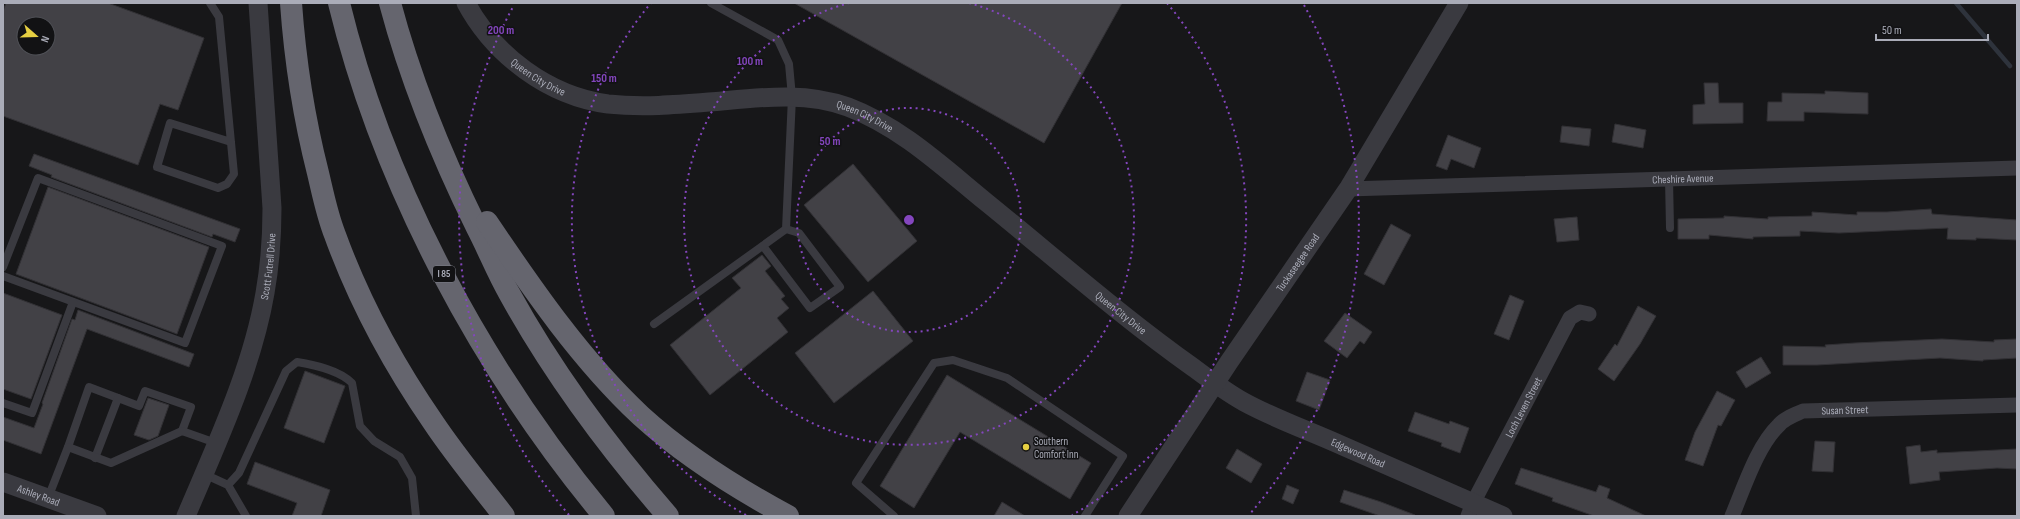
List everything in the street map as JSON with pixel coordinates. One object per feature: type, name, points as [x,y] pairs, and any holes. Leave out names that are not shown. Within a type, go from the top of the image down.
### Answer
[{"type":"highway","points":[[291,3],[301,88],[311,143],[328,212],[352,277],[370,316],[404,376],[433,422],[478,484],[504,514]]},
{"type":"highway","name":"I 85","points":[[339,3],[363,86],[381,135],[401,184],[436,258],[466,314],[529,416],[562,463],[604,516]]},
{"type":"highway","points":[[390,3],[415,86],[438,146],[512,298],[549,360],[608,444],[668,516]]},
{"type":"highway","points":[[438,146],[519,269],[554,316],[614,388],[641,416],[706,467],[748,495],[788,516]]},
{"type":"highway","points":[[608,444],[684,516]]},
{"type":"street","name":"Scott Futrell Drive","points":[[186,516],[204,474],[251,350],[265,293],[272,238],[272,208],[258,3]]},
{"type":"street","name":"Queen City Drive","points":[[466,3],[477,24],[516,64],[556,89],[577,97],[605,103],[639,106],[672,105],[760,97],[792,97],[820,100],[845,106],[886,125],[918,147],[1097,292],[1216,383]]},
{"type":"street","name":"Tuckaseegee Road","points":[[1128,516],[1216,383],[1348,189],[1453,5]]},
{"type":"street","name":"Cheshire Avenue","points":[[1348,189],[2017,168]]},
{"type":"street","name":"Loch Leven Street","points":[[1470,509],[1570,318],[1580,312],[1589,314]]},
{"type":"street","name":"Edgewood Road","points":[[1216,383],[1244,402],[1470,509],[1503,516]]},
{"type":"street","name":"Susan Street","points":[[1732,516],[1768,436],[1779,424],[1790,416],[1803,411],[2017,405]]},
{"type":"street","name":"Ashley Road","points":[[3,482],[97,516]]},
{"type":"lane","points":[[210,3],[219,17],[232,142],[234,174],[227,184],[218,188],[157,167],[170,123],[232,142]]},
{"type":"lane","points":[[711,3],[778,40],[789,64],[792,97],[786,229]]},
{"type":"lane","points":[[3,267],[38,178],[222,246],[185,343],[3,276]]},
{"type":"lane","points":[[1670,179],[1670,228]]},
{"type":"lane","points":[[654,324],[786,229]]},
{"type":"lane","points":[[763,246],[810,308],[840,287],[799,233],[786,229]]},
{"type":"lane","points":[[3,403],[32,413],[73,302]]},
{"type":"lane","points":[[894,516],[856,483],[934,363],[953,360],[1007,378],[1123,456],[1085,516]]},
{"type":"lane","points":[[228,485],[239,473],[286,371],[298,362],[314,365],[347,378],[352,383],[360,426],[374,441],[400,457],[412,478],[416,516]]},
{"type":"lane","points":[[48,498],[90,387],[139,406],[145,391],[191,407],[182,431]]},
{"type":"lane","points":[[96,458],[118,398]]},
{"type":"lane","points":[[68,447],[111,463],[182,431],[216,443]]},
{"type":"lane","points":[[204,474],[228,485],[246,516]]},
{"type":"building","points":[[6,3],[108,3],[204,38],[178,110],[160,104],[138,165],[3,116],[3,11]]},
{"type":"building","points":[[794,3],[1122,3],[1044,143]]},
{"type":"building","points":[[1704,83],[1718,83],[1719,103],[1743,103],[1743,123],[1693,124],[1693,105],[1705,104]]},
{"type":"building","points":[[1825,91],[1868,93],[1868,114],[1804,112],[1804,121],[1767,121],[1768,102],[1782,102],[1782,93],[1825,94]]},
{"type":"building","points":[[1615,124],[1646,130],[1643,148],[1612,142]]},
{"type":"building","points":[[1562,126],[1591,129],[1589,146],[1560,142]]},
{"type":"building","points":[[1448,135],[1481,148],[1474,168],[1451,159],[1447,170],[1436,166]]},
{"type":"building","points":[[34,154],[240,229],[235,242],[213,234],[212,237],[51,177],[52,175],[29,166]]},
{"type":"building","points":[[853,164],[917,241],[868,282],[804,205]]},
{"type":"building","points":[[48,187],[209,247],[177,334],[16,274]]},
{"type":"building","points":[[1931,209],[1932,214],[2017,220],[2017,240],[1976,238],[1976,240],[1947,239],[1948,228],[1839,233],[1800,231],[1800,236],[1753,237],[1753,239],[1709,235],[1709,239],[1678,239],[1678,219],[1724,218],[1724,216],[1768,219],[1768,217],[1812,216],[1812,212],[1857,215],[1857,212],[1887,212]]},
{"type":"building","points":[[1577,217],[1579,240],[1557,242],[1554,219]]},
{"type":"building","points":[[1391,224],[1411,235],[1384,285],[1364,274]]},
{"type":"building","points":[[762,255],[771,266],[765,271],[785,296],[781,299],[789,308],[777,318],[788,332],[710,395],[670,345],[741,288],[732,278]]},
{"type":"building","points":[[873,291],[913,341],[834,403],[795,353]]},
{"type":"building","points":[[3,293],[62,315],[31,399],[3,389]]},
{"type":"building","points":[[1510,295],[1524,301],[1509,340],[1494,334]]},
{"type":"building","points":[[1638,306],[1656,316],[1640,344],[1614,381],[1598,369],[1615,344],[1617,346]]},
{"type":"building","points":[[78,310],[194,354],[189,367],[87,329],[41,454],[3,440],[3,417],[34,428],[72,319],[75,320]]},
{"type":"building","points":[[1345,313],[1372,332],[1364,344],[1360,341],[1347,358],[1324,341]]},
{"type":"building","points":[[1942,339],[1994,342],[1994,340],[2017,339],[2017,358],[1983,361],[1940,358],[1817,365],[1783,365],[1783,346],[1826,347],[1825,345]]},
{"type":"building","points":[[1761,357],[1771,373],[1746,388],[1736,372]]},
{"type":"building","points":[[305,371],[345,386],[324,443],[284,428]]},
{"type":"building","points":[[1307,372],[1330,380],[1319,410],[1296,401]]},
{"type":"building","name":"Southern Comfort Inn","points":[[947,375],[1091,463],[1070,499],[960,432],[914,508],[880,486]]},
{"type":"building","points":[[1717,391],[1735,400],[1721,426],[1718,425],[1703,466],[1685,460],[1695,432]]},
{"type":"building","points":[[148,398],[169,405],[158,436],[149,440],[134,435]]},
{"type":"building","points":[[1415,412],[1449,424],[1450,421],[1469,428],[1460,453],[1441,446],[1442,443],[1408,431]]},
{"type":"building","points":[[1815,441],[1835,442],[1833,472],[1812,471]]},
{"type":"building","points":[[1920,445],[1921,452],[1937,450],[1937,453],[2017,449],[2017,469],[1997,468],[1939,472],[1940,480],[1910,484],[1906,447]]},
{"type":"building","points":[[1237,449],[1262,464],[1251,483],[1226,468]]},
{"type":"building","points":[[255,462],[330,490],[321,516],[292,516],[297,503],[247,484]]},
{"type":"building","points":[[1521,468],[1596,492],[1599,485],[1610,489],[1607,498],[1646,516],[1594,516],[1552,501],[1553,498],[1515,484]]},
{"type":"building","points":[[1287,485],[1299,490],[1293,504],[1282,499]]},
{"type":"building","points":[[1344,490],[1381,502],[1415,516],[1380,516],[1340,502]]},
{"type":"building","points":[[1002,502],[1025,516],[994,516]]},
{"type":"waterway","points":[[1956,3],[2010,66]]},
{"type":"place","name":"Southern Comfort Inn","points":[[1026,447]]}]
